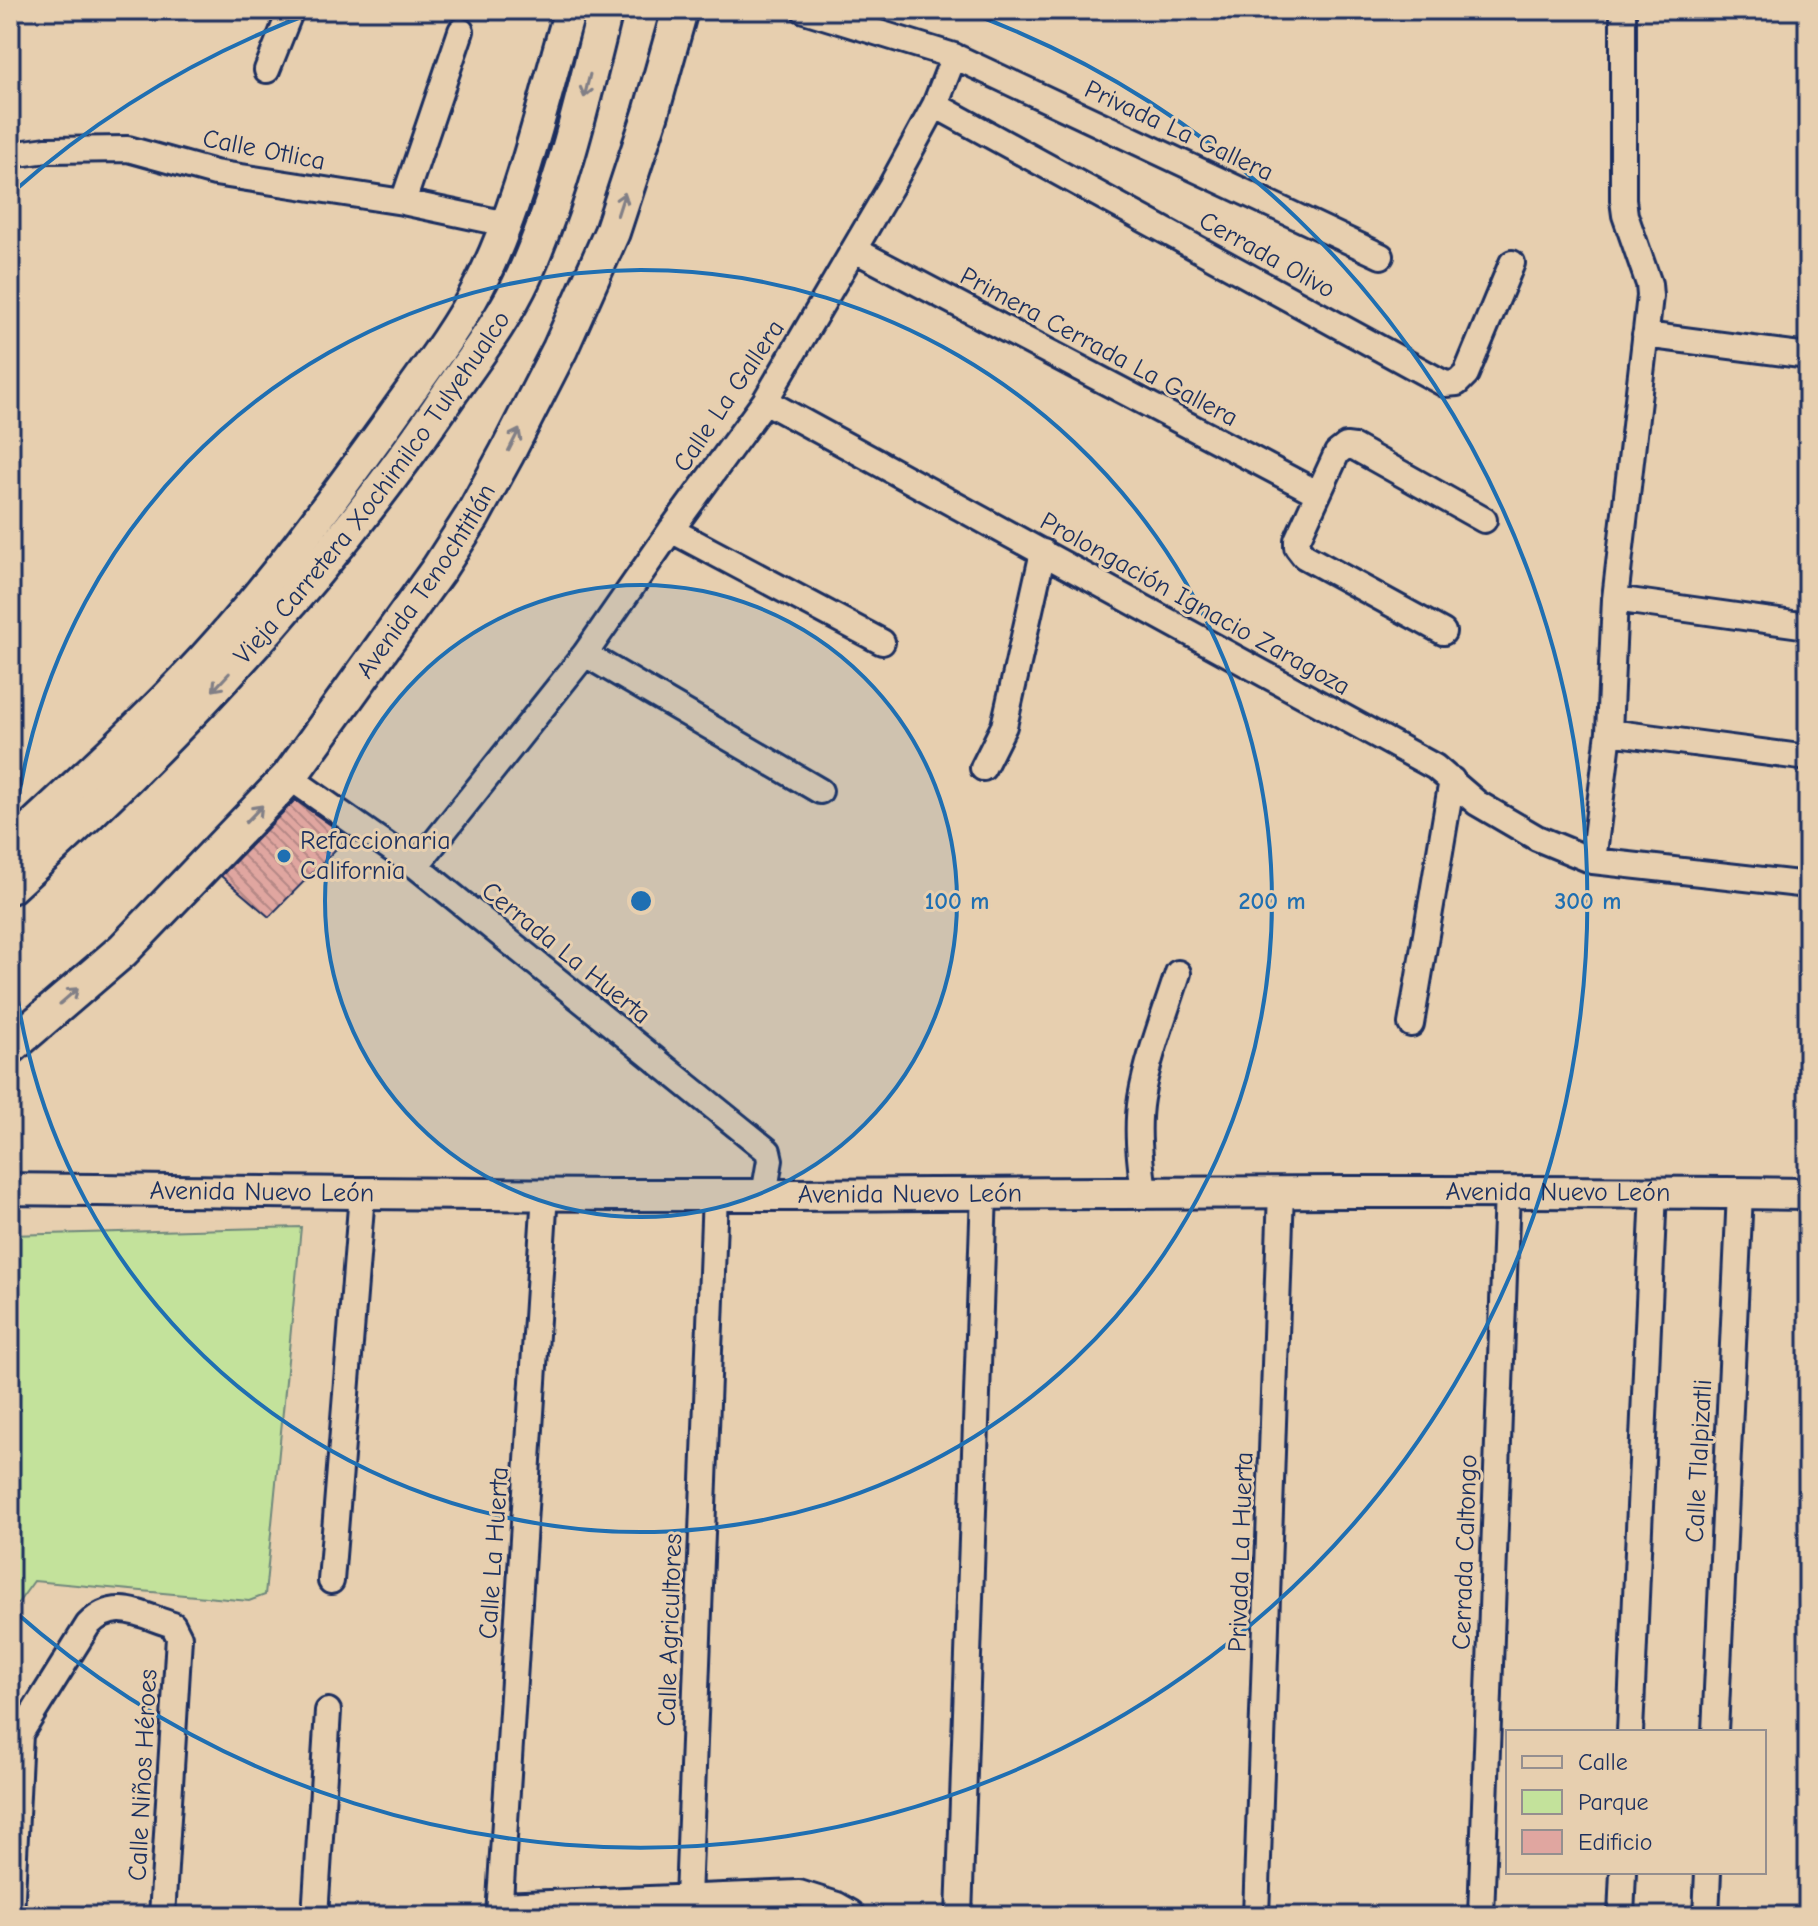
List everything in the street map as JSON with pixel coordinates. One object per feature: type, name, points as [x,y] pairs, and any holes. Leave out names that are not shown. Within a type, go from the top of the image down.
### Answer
[{"type":"main road","name":"Vieja Carretera Xochimilco Tulyehualco","points":[[10,886],[180,727],[249,652],[394,475],[522,279],[575,132],[605,10]]},
{"type":"main road","name":"Avenida Tenochtitlán","points":[[10,1047],[123,950],[289,777],[438,570],[472,517],[560,349],[612,232],[651,113],[680,10]]},
{"type":"street","points":[[267,70],[291,10]]},
{"type":"street","points":[[10,846],[202,660],[267,584],[337,493],[442,346],[478,287],[507,224],[570,10]]},
{"type":"street","points":[[804,10],[954,56]]},
{"type":"street","points":[[1593,861],[1609,732],[1615,599],[1649,284],[1627,223],[1623,200],[1623,10]]},
{"type":"street","points":[[403,202],[461,31]]},
{"type":"street","name":"Calle La Gallera","points":[[416,866],[585,654],[765,401],[855,250],[935,105],[954,56]]},
{"type":"street","name":"Privada La Gallera","points":[[954,56],[1381,256]]},
{"type":"street","name":"Cerrada Olivo","points":[[935,105],[1445,384],[1457,383],[1466,374],[1512,263]]},
{"type":"street","name":"Calle Otlica","points":[[10,155],[47,150],[128,149],[215,173],[403,202],[507,224]]},
{"type":"street","name":"Primera Cerrada La Gallera","points":[[855,250],[1317,493]]},
{"type":"street","points":[[1645,335],[1808,356]]},
{"type":"street","name":"Prolongación Ignacio Zaragoza","points":[[765,401],[1435,767],[1477,803],[1537,838],[1593,861],[1808,885]]},
{"type":"street","points":[[1443,632],[1304,556],[1297,547],[1297,540],[1337,453],[1346,446],[1354,447],[1484,520]]},
{"type":"street","points":[[671,530],[882,642]]},
{"type":"street","points":[[983,768],[1004,726],[1043,552]]},
{"type":"street","points":[[1615,599],[1808,626]]},
{"type":"street","points":[[585,654],[820,791]]},
{"type":"street","points":[[1609,732],[1808,758]]},
{"type":"street","name":"Cerrada La Huerta","points":[[289,777],[416,866],[768,1151],[770,1160],[764,1195]]},
{"type":"street","points":[[1411,1024],[1452,780]]},
{"type":"street","points":[[1144,1192],[1139,1158],[1141,1101],[1178,973]]},
{"type":"street","name":"Avenida Nuevo León","points":[[10,1189],[362,1194],[1281,1191],[1808,1194]]},
{"type":"street","name":"Privada La Huerta","points":[[1256,1916],[1281,1191]]},
{"type":"street","name":"Cerrada Caltongo","points":[[1481,1916],[1507,1191]]},
{"type":"street","points":[[1630,1730],[1654,1191]]},
{"type":"street","points":[[959,1916],[984,1192]]},
{"type":"street","name":"Calle La Huerta","points":[[499,1911],[545,1193]]},
{"type":"street","name":"Calle Tlalpizatli","points":[[1715,1730],[1740,1193]]},
{"type":"street","points":[[331,1581],[362,1194]]},
{"type":"street","name":"Calle Agricultores","points":[[688,1898],[715,1194]]},
{"type":"street","name":"Calle Niños Héroes","points":[[15,1737],[88,1625],[100,1613],[118,1608],[173,1625],[179,1637],[162,1916]]},
{"type":"street","points":[[315,1916],[328,1711]]},
{"type":"street","points":[[11,1916],[15,1737]]},
{"type":"street","points":[[1621,1916],[1623,1874]]},
{"type":"street","points":[[1706,1916],[1708,1874]]},
{"type":"street","points":[[499,1911],[799,1893],[858,1915]]},
{"type":"green space","points":[[301,1227],[265,1595],[249,1601],[34,1581],[10,1614],[10,1235]]},
{"type":"building","name":"Refaccionaria California","points":[[295,800],[348,837],[269,917],[221,876]]},
{"type":"place","name":"Refaccionaria California","points":[[284,856]]}]
